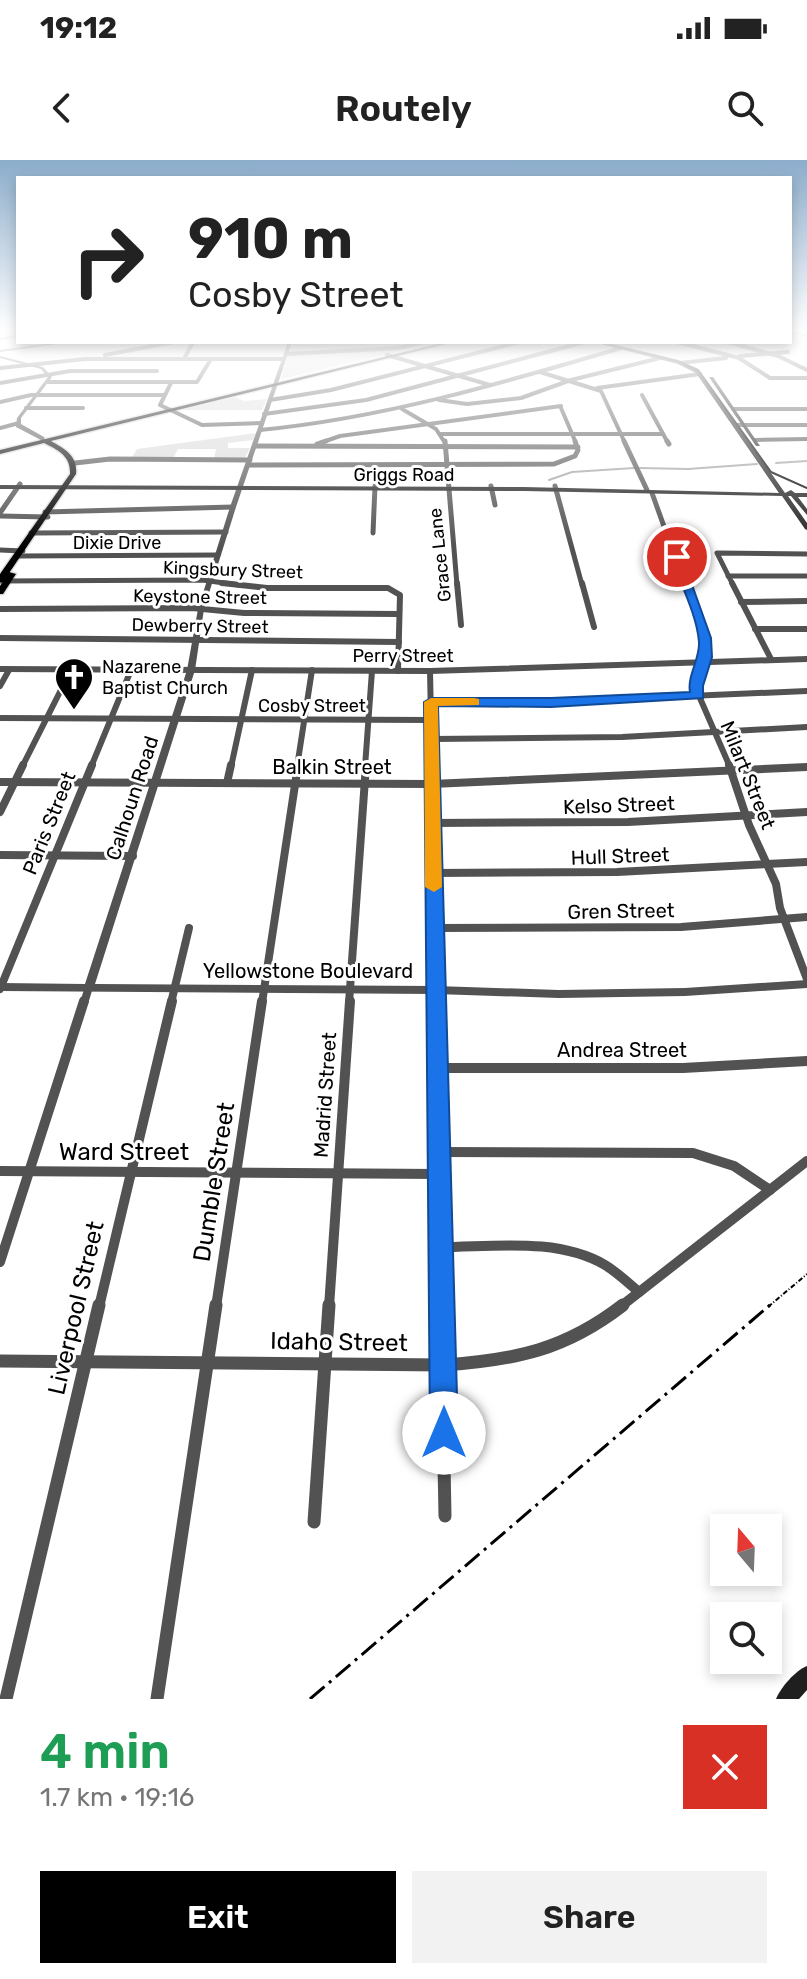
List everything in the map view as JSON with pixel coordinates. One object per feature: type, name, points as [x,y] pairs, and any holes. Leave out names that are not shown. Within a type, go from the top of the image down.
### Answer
[{"type":"main road","points":[[0,451],[195,404]]},
{"type":"main road","points":[[720,404],[787,493],[807,514]]},
{"type":"main road","points":[[729,404],[755,440],[807,528]]},
{"type":"main road","points":[[0,592],[2,581],[60,489],[66,486],[73,474],[75,463],[65,451],[44,440]]},
{"type":"main road","name":"Griggs Road","points":[[0,486],[448,487],[807,493]]},
{"type":"main road","points":[[798,515],[807,514]]},
{"type":"main road","points":[[786,1699],[807,1676]]},
{"type":"street","points":[[30,404],[18,427],[44,440]]},
{"type":"street","points":[[159,404],[209,426],[261,426],[324,424],[421,404]]},
{"type":"street","name":"Calhoun Road","points":[[0,1262],[156,783],[191,670],[201,609],[268,404]]},
{"type":"street","points":[[264,414],[350,404]]},
{"type":"street","points":[[605,404],[649,491],[702,625],[706,649],[696,686],[698,695]]},
{"type":"street","points":[[647,404],[669,444]]},
{"type":"street","points":[[304,446],[336,437],[563,407],[578,450]]},
{"type":"street","points":[[26,408],[83,408]]},
{"type":"street","name":"Grace Lane","points":[[402,409],[430,424],[441,434],[447,447],[461,625]]},
{"type":"street","points":[[733,409],[807,409]]},
{"type":"street","points":[[0,428],[19,424]]},
{"type":"street","points":[[735,425],[807,425]]},
{"type":"street","points":[[441,434],[663,434]]},
{"type":"street","points":[[755,440],[807,439]]},
{"type":"street","points":[[321,443],[327,447]]},
{"type":"street","points":[[255,446],[578,450]]},
{"type":"street","points":[[75,463],[110,459],[541,465],[569,460],[578,450]]},
{"type":"street","points":[[0,514],[19,486]]},
{"type":"street","points":[[373,533],[375,487]]},
{"type":"street","points":[[492,488],[495,505]]},
{"type":"street","points":[[555,488],[594,627]]},
{"type":"street","points":[[0,514],[233,507]]},
{"type":"street","points":[[35,533],[226,532]]},
{"type":"street","name":"Dixie Drive","points":[[0,550],[21,553],[218,555]]},
{"type":"street","points":[[771,659],[717,553],[807,554]]},
{"type":"street","points":[[728,576],[807,576]]},
{"type":"street","name":"Kingsbury Street","points":[[2,581],[210,581],[267,588],[369,587],[396,591],[400,595],[399,614]]},
{"type":"street","points":[[741,602],[807,601]]},
{"type":"street","name":"Keystone Street","points":[[0,609],[201,609],[244,613],[399,614]]},
{"type":"street","points":[[398,671],[399,614]]},
{"type":"street","points":[[755,629],[807,629]]},
{"type":"street","name":"Dewberry Street","points":[[0,638],[399,642]]},
{"type":"street","name":"Perry Street","points":[[0,669],[430,671],[807,659]]},
{"type":"street","points":[[0,686],[9,670]]},
{"type":"street","points":[[0,812],[71,670]]},
{"type":"street","name":"Paris Street","points":[[0,988],[131,670]]},
{"type":"street","points":[[227,783],[252,670]]},
{"type":"street","name":"Dumble Street","points":[[157,1699],[312,670]]},
{"type":"street","name":"Madrid Street","points":[[314,1522],[372,671]]},
{"type":"street","points":[[430,671],[445,1516]]},
{"type":"street","points":[[431,702],[551,702],[807,691]]},
{"type":"street","name":"Milart Street","points":[[698,695],[732,771],[745,816],[776,884],[784,920],[807,982]]},
{"type":"street","name":"Cosby Street","points":[[0,718],[431,720]]},
{"type":"street","points":[[432,739],[594,738],[807,727]]},
{"type":"street","name":"Balkin Street","points":[[0,782],[432,784],[807,767]]},
{"type":"street","name":"Kelso Street","points":[[432,823],[572,824],[807,812]]},
{"type":"street","points":[[0,855],[133,856]]},
{"type":"street","name":"Hull Street","points":[[433,873],[617,872],[807,862]]},
{"type":"street","name":"Gren Street","points":[[435,928],[624,928],[807,917]]},
{"type":"street","name":"Liverpool Street","points":[[6,1699],[189,928]]},
{"type":"street","name":"Yellowstone Boulevard","points":[[0,988],[263,988],[559,994],[685,992],[807,982]]},
{"type":"street","name":"Andrea Street","points":[[438,1068],[683,1068],[807,1061]]},
{"type":"street","points":[[439,1152],[693,1153],[734,1166],[770,1190]]},
{"type":"street","name":"Idaho Street","points":[[0,1361],[444,1365],[497,1361],[552,1348],[600,1323],[807,1161]]},
{"type":"street","name":"Ward Street","points":[[0,1171],[439,1174]]},
{"type":"street","points":[[440,1247],[569,1252],[604,1265],[639,1292]]},
{"type":"shaded area","points":[[201,404],[265,404],[262,410],[177,410]]},
{"type":"shaded area","points":[[256,433],[253,440],[228,443],[228,448],[250,448],[245,458],[214,459],[216,449],[178,449],[173,459],[131,459],[137,449]]},
{"type":"waterway","points":[[776,463],[807,461]]},
{"type":"waterway","points":[[640,468],[688,469],[757,464]]},
{"type":"waterway","points":[[549,480],[572,472],[634,468]]},
{"type":"tram line","points":[[722,404],[771,472],[807,488]]},
{"type":"railway","points":[[768,1307],[807,1274]]},
{"type":"railway","points":[[310,1699],[770,1305]]},
{"type":"slow traffic","points":[[434,887],[431,702],[474,702]]},
{"type":"place","name":"Nazarene Baptist Church","points":[[74,711]]},
{"type":"route","points":[[444,1433],[431,702],[551,702],[698,695],[696,686],[706,657],[705,638],[677,557]]}]
